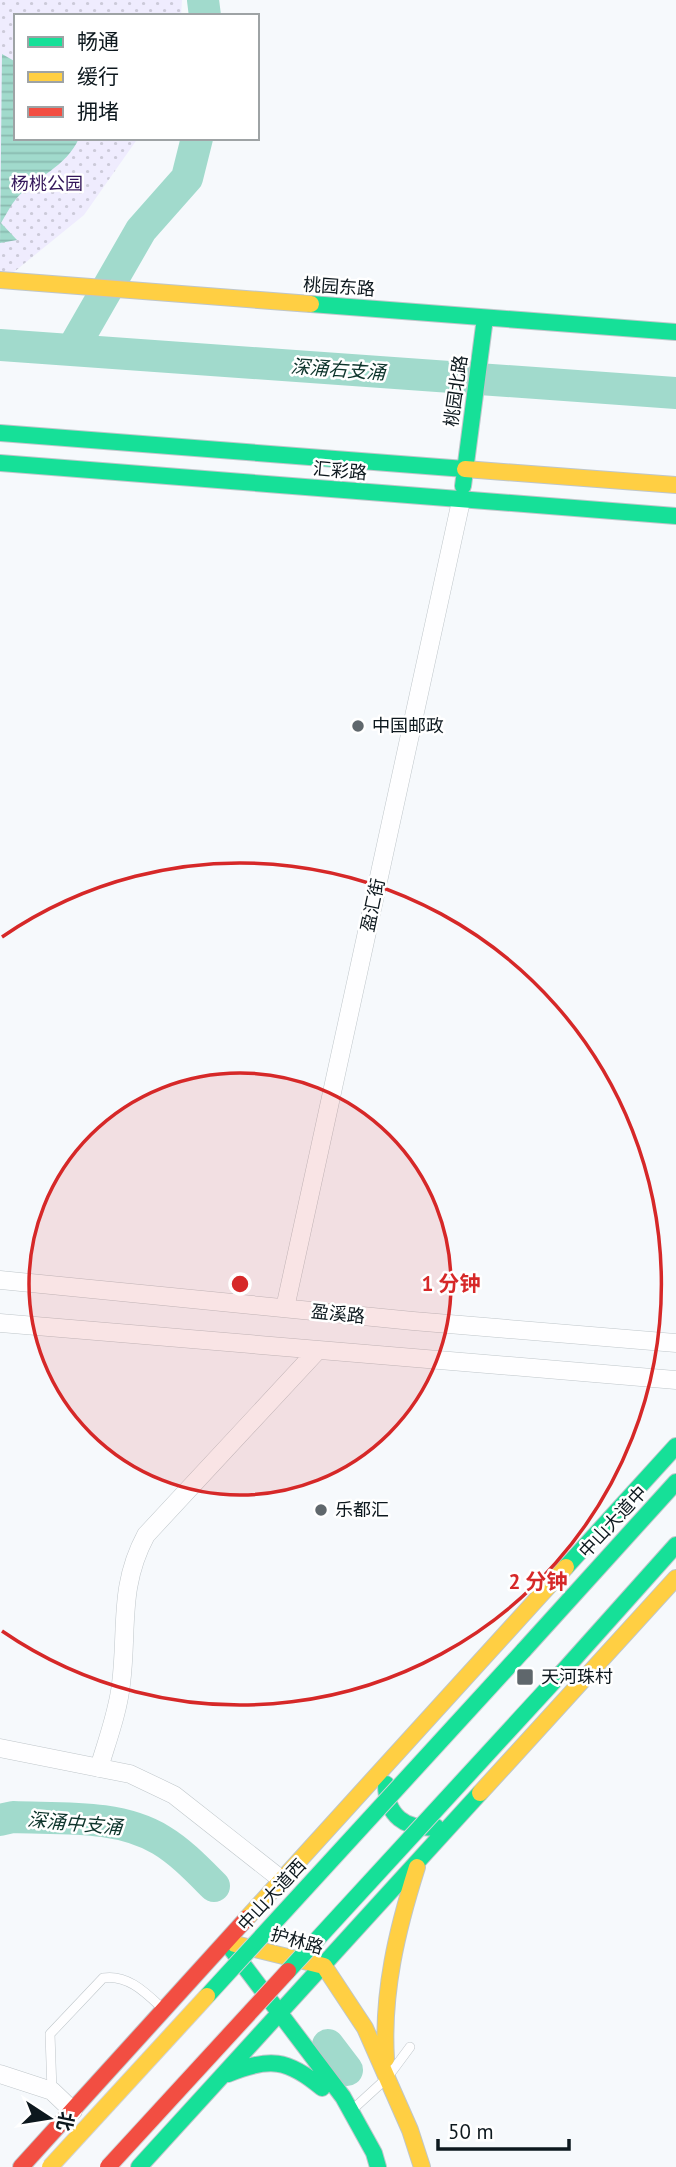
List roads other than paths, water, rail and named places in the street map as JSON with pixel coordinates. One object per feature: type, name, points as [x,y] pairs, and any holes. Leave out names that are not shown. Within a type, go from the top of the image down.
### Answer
[{"type":"main road","name":"桃园东路","points":[[0,280],[676,332]]},
{"type":"main road","name":"桃园北路","points":[[461,501],[485,318]]},
{"type":"main road","name":"汇彩路","points":[[8,433],[676,485]]},
{"type":"main road","points":[[7,464],[8,433]]},
{"type":"main road","name":"汇彩路","points":[[7,464],[676,516]]},
{"type":"main road","points":[[532,506],[534,474]]},
{"type":"main road","points":[[21,2167],[676,1446]]},
{"type":"main road","name":"中山大道中","points":[[523,1651],[676,1482]]},
{"type":"main road","points":[[108,2167],[676,1545]]},
{"type":"main road","points":[[139,2167],[676,1578]]},
{"type":"main road","name":"中山大道西","points":[[50,2167],[523,1651]]},
{"type":"main road","points":[[392,1759],[385,1798],[396,1819],[413,1828],[451,1823]]},
{"type":"main road","points":[[387,2078],[383,2036],[391,1966],[400,1922],[420,1858]]},
{"type":"main road","points":[[226,1942],[351,2111],[378,2167]]},
{"type":"main road","name":"护林路","points":[[226,1942],[324,1966],[365,2028],[422,2167]]},
{"type":"main road","points":[[220,2077],[259,2062],[269,2060],[288,2063],[306,2073],[351,2111]]},
{"type":"street","name":"盈汇街","points":[[285,1308],[461,501]]},
{"type":"street","name":"盈溪路","points":[[0,1280],[676,1343]]},
{"type":"street","points":[[0,1323],[316,1352],[676,1380]]},
{"type":"street","points":[[99,1768],[121,1685],[126,1597],[132,1561],[146,1535],[316,1352]]},
{"type":"street","points":[[0,1748],[130,1774],[174,1795],[282,1880]]},
{"type":"street","points":[[0,2074],[52,2091],[73,2111]]},
{"type":"lane","points":[[52,2091],[50,2034],[103,1978],[120,1978],[131,1983],[165,2010]]},
{"type":"lane","points":[[351,2111],[387,2078],[410,2047]]},
{"type":"waterway","points":[[203,0],[205,14]]},
{"type":"waterway","points":[[72,350],[141,230],[187,178],[196,140]]},
{"type":"waterway","name":"深涌右支涌","points":[[0,345],[676,393]]},
{"type":"waterway","name":"深涌中支涌","points":[[0,1820],[13,1817],[70,1818],[127,1826],[161,1840],[214,1886]]},
{"type":"waterway","name":"深涌中支涌","points":[[328,2045],[347,2070]]},
{"type":"place","name":"中国邮政","points":[[358,726]]},
{"type":"place","name":"乐都汇","points":[[321,1510]]},
{"type":"place","name":"天河珠村","points":[[525,1677]]},
{"type":"park label","name":"杨桃公园","points":[[47,184]]}]
